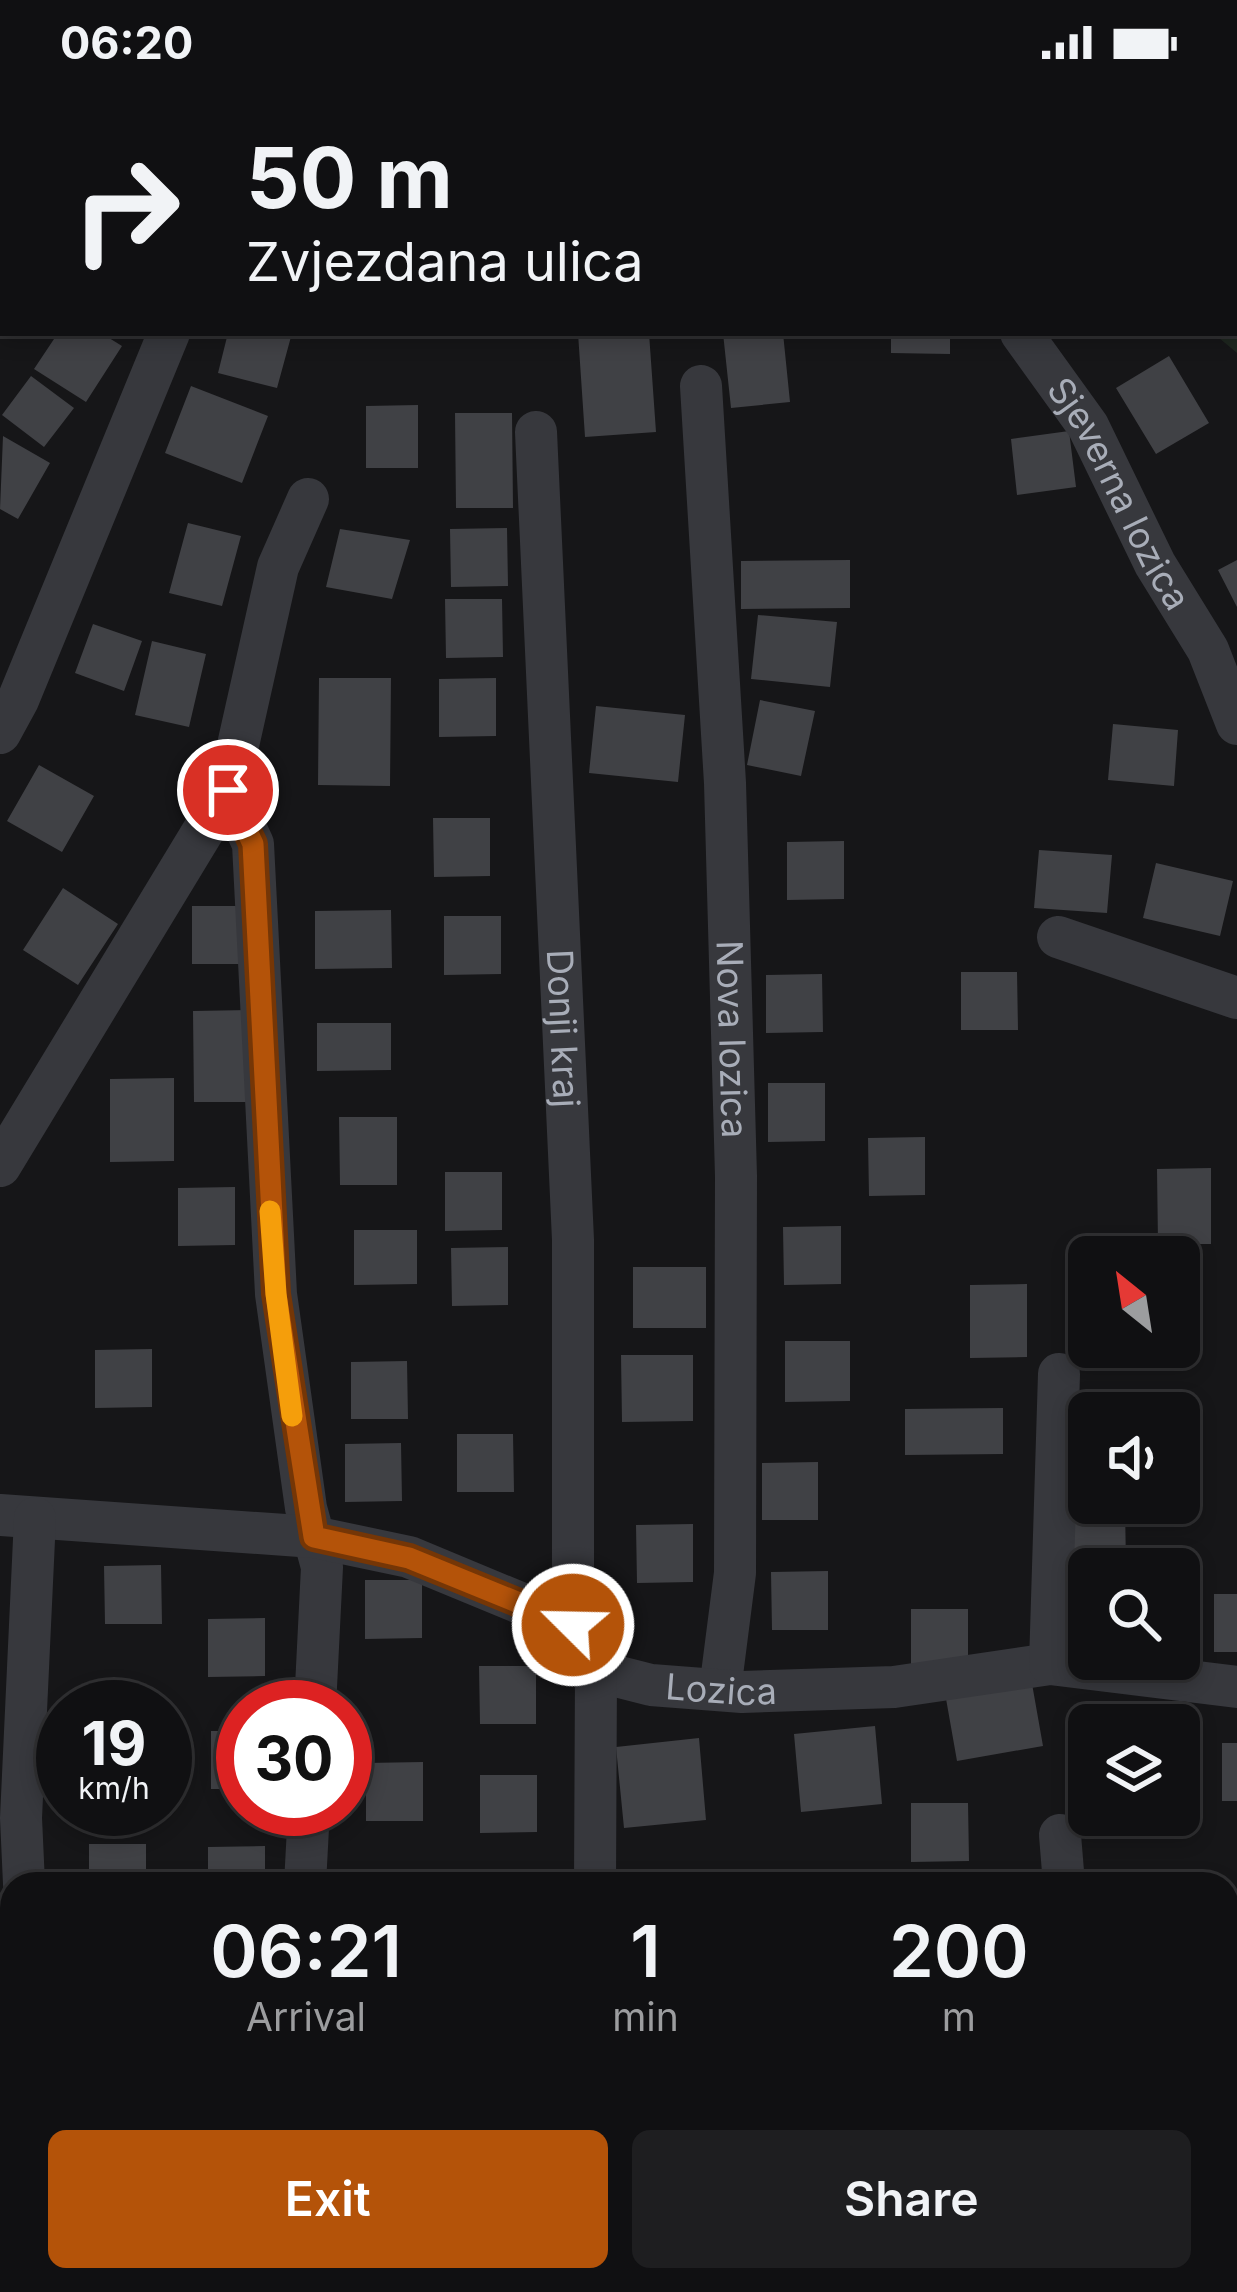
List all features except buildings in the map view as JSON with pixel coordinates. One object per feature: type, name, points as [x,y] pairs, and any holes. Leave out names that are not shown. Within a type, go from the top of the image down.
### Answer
[{"type":"street","points":[[0,734],[168,336]]},
{"type":"street","name":"Sjeverna lozica","points":[[1024,336],[1088,426],[1155,564],[1208,650],[1237,724]]},
{"type":"street","name":"Nova lozica","points":[[701,386],[725,783],[736,1176],[735,1573],[720,1690]]},
{"type":"street","name":"Donji kraj","points":[[536,433],[573,1240],[573,1625]]},
{"type":"street","points":[[0,1166],[228,790],[278,568],[308,499]]},
{"type":"street","points":[[228,790],[253,844],[276,1294],[303,1489],[322,1567],[316,1680]]},
{"type":"street","points":[[1058,937],[1237,998]]},
{"type":"street","points":[[1050,1664],[1059,1374]]},
{"type":"street","points":[[23,1872],[17,1516],[314,1537],[409,1558],[573,1625],[596,1672],[595,1872]]},
{"type":"street","name":"Lozica","points":[[596,1672],[651,1684],[720,1690],[895,1687],[1050,1664],[1237,1687]]},
{"type":"street","points":[[1060,1835],[1063,1872]]},
{"type":"street","points":[[305,1872],[307,1836]]},
{"type":"shaded area","points":[[1217,336],[1237,336],[1237,353]]},
{"type":"slow traffic","points":[[270,1211],[292,1416]]},
{"type":"route","points":[[228,790],[253,844],[276,1294],[314,1537],[409,1558],[573,1625]]}]
